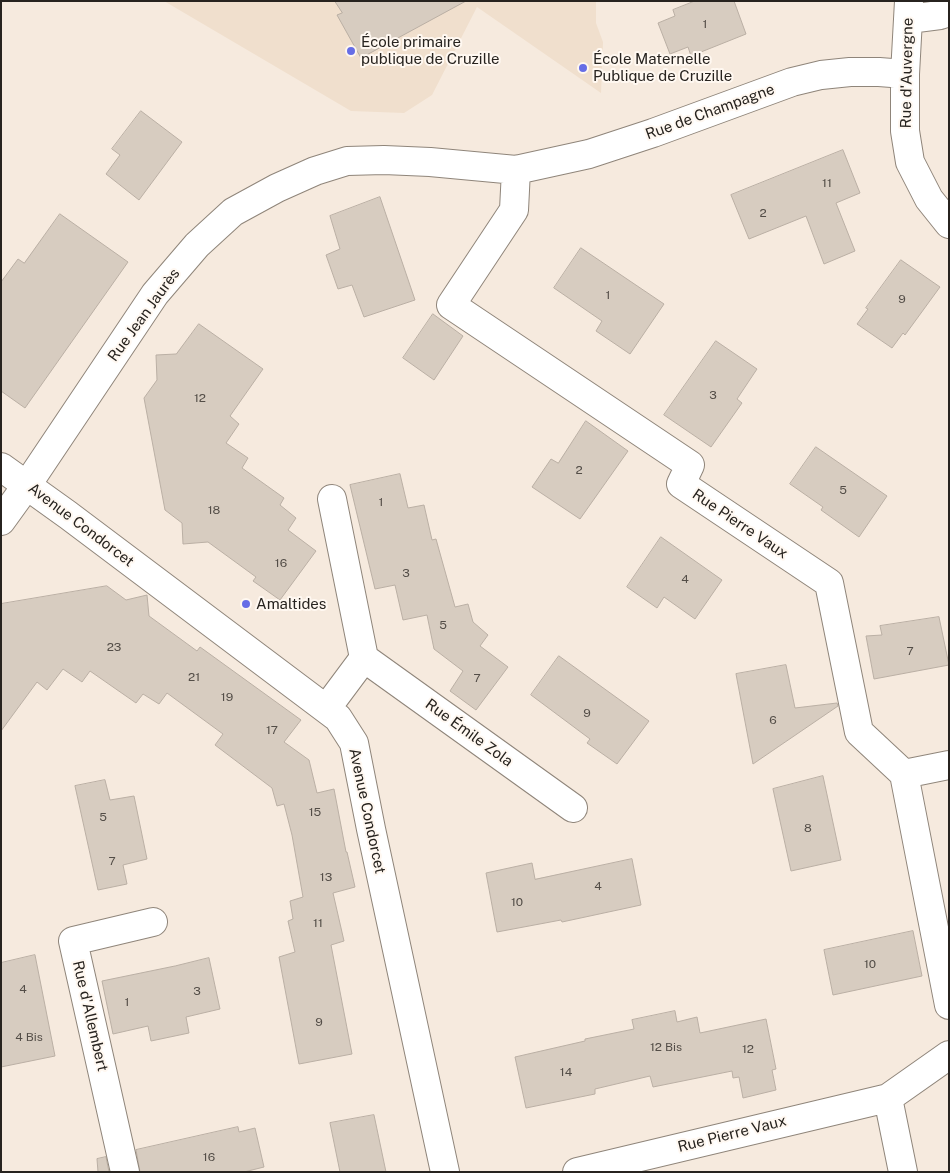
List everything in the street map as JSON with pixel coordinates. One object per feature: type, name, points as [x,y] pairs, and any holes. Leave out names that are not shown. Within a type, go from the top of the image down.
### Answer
[{"type":"street","points":[[909,10],[940,15],[949,12]]},
{"type":"street","name":"Rue d'Auvergne","points":[[909,10],[905,130],[910,162],[929,199],[949,224]]},
{"type":"street","name":"Rue de Champagne","points":[[516,170],[589,154],[653,133],[792,82],[821,75],[850,72],[906,74]]},
{"type":"street","name":"Rue Jean Jaurès","points":[[1,521],[155,294],[197,245],[233,212],[277,188],[315,171],[347,161],[430,162],[516,170]]},
{"type":"street","name":"Rue Pierre Vaux","points":[[516,170],[514,210],[451,305],[690,465],[681,484],[829,583],[859,732],[904,774]]},
{"type":"street","name":"Avenue Condorcet","points":[[1,467],[338,718],[354,743],[445,1172]]},
{"type":"street","points":[[326,709],[364,658],[332,499]]},
{"type":"street","name":"Rue Émile Zola","points":[[364,658],[573,808]]},
{"type":"street","points":[[949,765],[904,774],[949,1005]]},
{"type":"street","name":"Rue d'Allembert","points":[[125,1172],[73,941],[153,922]]},
{"type":"street","name":"Rue Pierre Vaux","points":[[577,1172],[888,1098],[949,1055]]},
{"type":"street","points":[[888,1098],[903,1172]]},
{"type":"shaded area","name":"École primaire publique de Cruzille","points":[[164,1],[596,1],[596,23],[603,42],[601,93],[477,7],[432,95],[404,113],[351,111]]},
{"type":"building","points":[[335,1],[466,1],[361,58],[337,15],[342,13]]},
{"type":"building","points":[[695,1],[734,1],[746,34],[691,56],[688,47],[670,54],[658,23],[675,16],[673,10]]},
{"type":"building","points":[[141,111],[182,142],[139,200],[106,174],[120,155],[112,149]]},
{"type":"building","points":[[843,150],[860,193],[836,203],[855,251],[824,264],[806,216],[749,239],[731,195]]},
{"type":"building","points":[[380,197],[415,300],[364,317],[352,285],[338,289],[326,255],[340,249],[330,216]]},
{"type":"building","points":[[60,214],[128,262],[25,408],[1,391],[1,282],[18,259],[24,263]]},
{"type":"building","points":[[581,248],[664,304],[630,354],[596,331],[602,321],[554,288]]},
{"type":"building","points":[[901,260],[940,287],[905,335],[903,333],[892,348],[857,324],[868,309],[866,308]]},
{"type":"building","points":[[433,314],[463,336],[434,380],[403,358]]},
{"type":"building","points":[[199,324],[263,369],[230,416],[239,424],[226,443],[248,458],[242,468],[284,498],[280,505],[296,518],[288,530],[316,551],[280,600],[253,581],[256,577],[208,542],[183,544],[182,523],[165,510],[144,398],[157,380],[156,355],[176,354]]},
{"type":"building","points":[[716,341],[757,369],[737,399],[742,403],[711,447],[664,415]]},
{"type":"building","points":[[586,421],[628,451],[580,519],[532,487],[551,459],[558,463]]},
{"type":"building","points":[[816,447],[887,496],[859,537],[821,510],[823,507],[790,484]]},
{"type":"building","points":[[400,474],[408,508],[424,505],[432,540],[436,539],[455,607],[468,604],[473,622],[488,635],[480,646],[508,667],[476,710],[450,691],[463,671],[434,649],[427,615],[403,620],[395,585],[375,589],[350,485]]},
{"type":"building","points":[[661,537],[722,580],[695,619],[664,597],[657,608],[627,587]]},
{"type":"building","points":[[107,586],[126,600],[147,595],[149,616],[197,651],[200,647],[301,720],[284,742],[309,760],[317,793],[334,789],[355,887],[333,893],[344,941],[331,945],[352,1054],[299,1064],[279,957],[295,952],[288,921],[293,919],[290,901],[303,897],[292,835],[284,804],[277,806],[272,788],[215,745],[223,734],[167,693],[159,704],[143,694],[136,703],[90,671],[82,682],[63,669],[47,690],[37,682],[1,731],[1,604]]},
{"type":"building","points":[[939,617],[949,665],[874,679],[866,636],[882,635],[880,626]]},
{"type":"building","points":[[559,656],[649,721],[617,764],[587,743],[590,739],[531,695]]},
{"type":"building","points":[[786,665],[795,708],[837,703],[838,706],[753,764],[736,674]]},
{"type":"building","points":[[823,776],[841,860],[791,871],[773,789]]},
{"type":"building","points":[[105,780],[110,800],[134,796],[147,859],[123,865],[127,884],[98,890],[75,786]]},
{"type":"building","points":[[632,859],[641,905],[562,922],[561,920],[497,932],[486,873],[532,863],[535,879]]},
{"type":"building","points":[[913,931],[922,976],[833,995],[824,950]]},
{"type":"building","points":[[35,955],[55,1056],[1,1067],[1,963]]},
{"type":"building","points":[[209,958],[220,1009],[186,1017],[189,1033],[151,1041],[148,1026],[113,1034],[102,981]]},
{"type":"building","points":[[675,1011],[677,1022],[697,1017],[700,1033],[766,1019],[776,1069],[772,1070],[776,1090],[743,1098],[739,1077],[733,1078],[732,1071],[653,1087],[650,1076],[595,1089],[595,1094],[526,1108],[515,1057],[634,1029],[632,1020]]},
{"type":"building","points":[[374,1115],[386,1172],[340,1172],[330,1123]]},
{"type":"building","points":[[238,1127],[239,1132],[255,1128],[264,1167],[244,1172],[140,1172],[136,1150]]},
{"type":"building","points":[[106,1157],[109,1172],[98,1172],[97,1159]]},
{"type":"place","name":"École primaire publique de Cruzille","points":[[351,51]]},
{"type":"place","name":"École Maternelle Publique de Cruzille","points":[[583,68]]},
{"type":"place","name":"Amaltides","points":[[246,604]]}]
